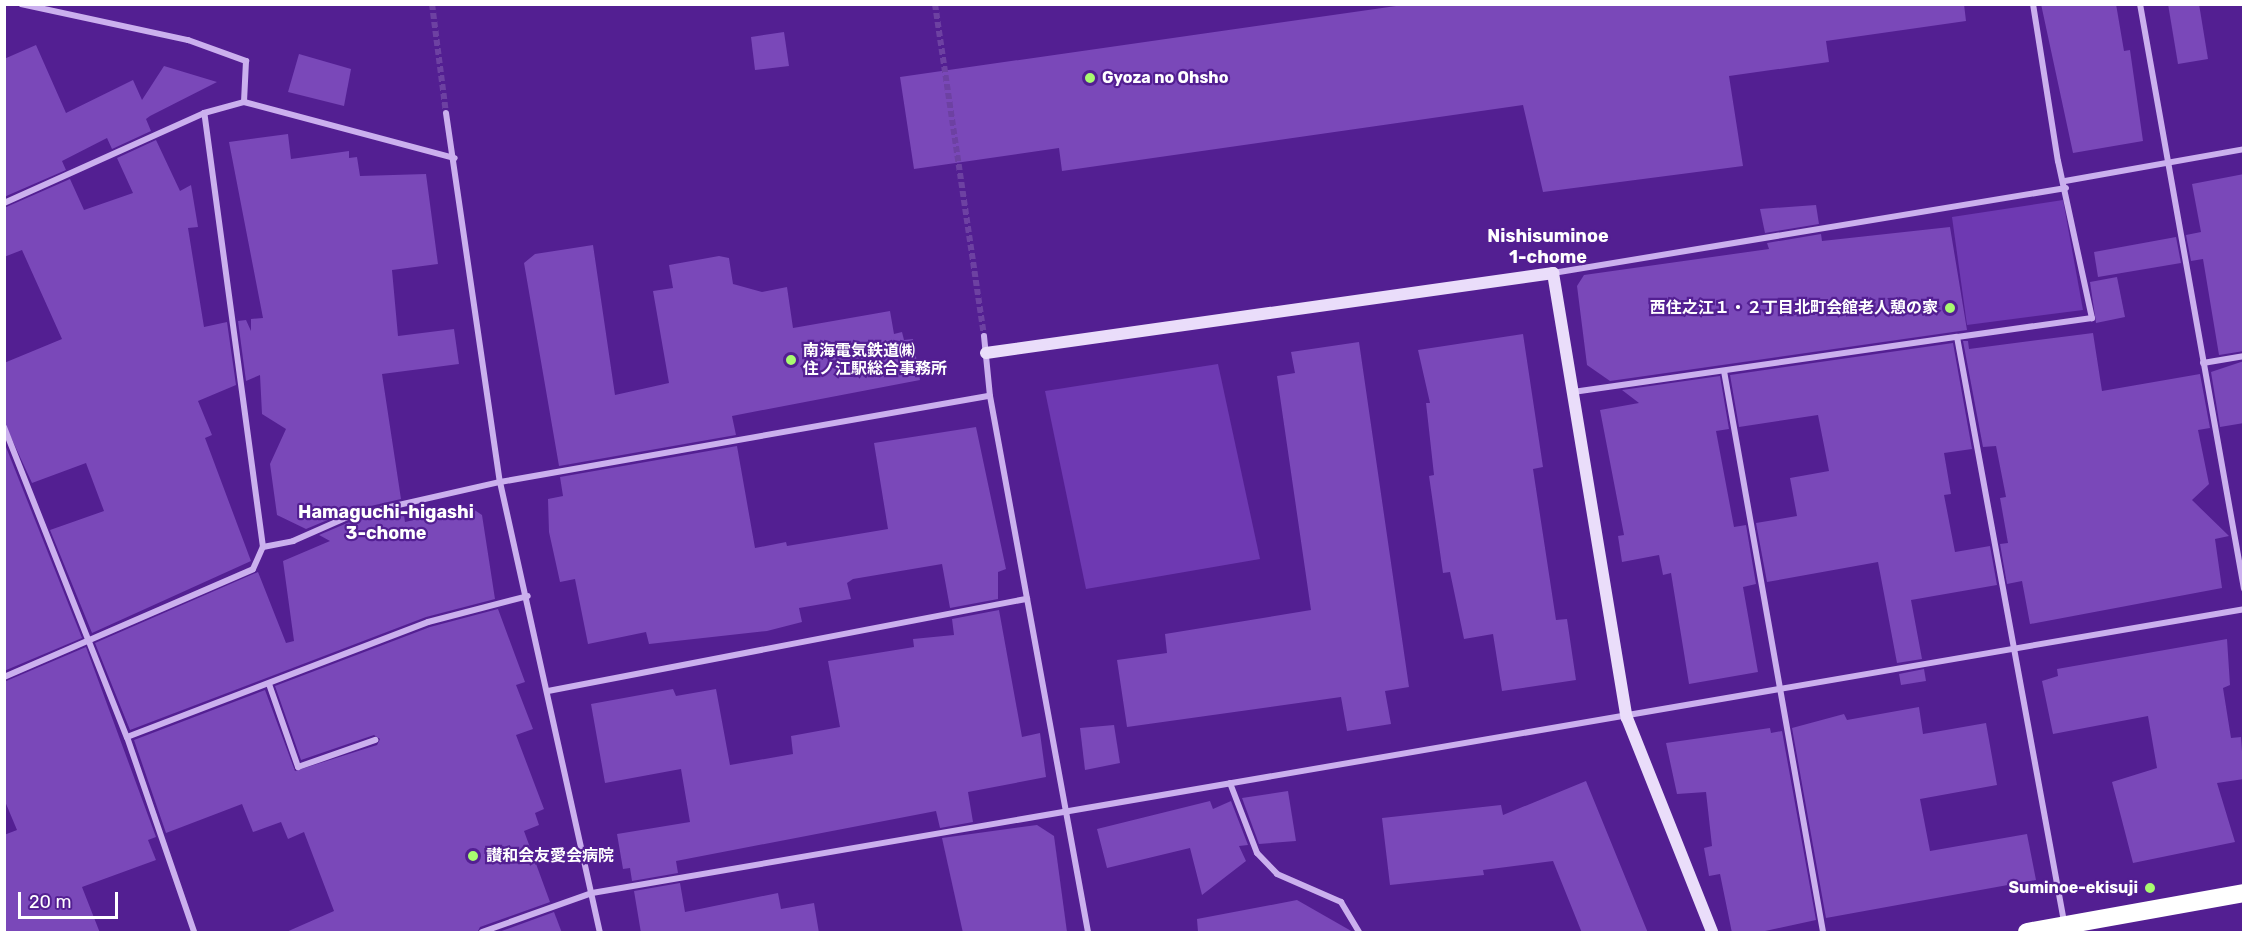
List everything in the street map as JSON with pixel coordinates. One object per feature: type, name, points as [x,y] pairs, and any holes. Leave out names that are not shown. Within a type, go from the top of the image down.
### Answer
[{"type":"highway","points":[[2026,933],[2244,893]]},
{"type":"street","points":[[21,4],[188,40],[246,61],[244,102]]},
{"type":"street","points":[[1573,392],[2092,318],[2065,185],[2033,4]]},
{"type":"street","points":[[2140,4],[2244,589]]},
{"type":"street","points":[[4,204],[204,113],[244,102],[454,158]]},
{"type":"street","points":[[4,677],[253,569],[263,547],[204,113]]},
{"type":"street","points":[[446,113],[500,482],[528,596],[600,933]]},
{"type":"street","points":[[986,353],[1553,273],[2065,185],[2244,149]]},
{"type":"street","points":[[1553,273],[1628,718],[1712,933]]},
{"type":"street","points":[[984,336],[990,396],[1088,933]]},
{"type":"street","points":[[1957,337],[2064,926]]},
{"type":"street","points":[[2203,363],[2244,356]]},
{"type":"street","points":[[1724,371],[1823,933]]},
{"type":"street","points":[[263,547],[293,541],[350,516],[500,482],[990,396]]},
{"type":"street","points":[[4,427],[127,737],[194,933]]},
{"type":"street","points":[[127,737],[428,622],[528,596]]},
{"type":"street","points":[[548,691],[1027,599]]},
{"type":"street","points":[[482,933],[592,893],[1064,810],[1780,692],[2244,609]]},
{"type":"street","points":[[268,684],[298,767],[375,740]]},
{"type":"street","points":[[1230,783],[1257,853],[1277,874],[1341,902],[1359,933]]},
{"type":"shaded area","points":[[2063,200],[2083,310],[1967,325],[1952,217]]},
{"type":"shaded area","points":[[1218,364],[1260,559],[1086,589],[1045,391]]},
{"type":"building","points":[[1410,4],[1964,4],[1966,21],[1826,41],[1829,62],[1729,76],[1743,166],[1543,192],[1523,105],[1062,171],[1059,148],[914,169],[900,77]]},
{"type":"building","points":[[2041,4],[2116,4],[2124,51],[2130,50],[2143,141],[2073,153]]},
{"type":"building","points":[[2168,4],[2199,4],[2208,59],[2178,64]]},
{"type":"building","points":[[784,32],[789,66],[755,70],[751,37]]},
{"type":"building","points":[[36,45],[66,113],[133,80],[142,100],[164,66],[217,82],[150,116],[146,119],[151,131],[112,149],[107,138],[62,161],[66,170],[4,197],[4,59]]},
{"type":"building","points":[[299,54],[351,69],[344,106],[288,92]]},
{"type":"building","points":[[288,134],[291,159],[349,151],[349,158],[357,157],[360,176],[426,174],[438,264],[392,270],[398,336],[454,329],[459,364],[382,374],[401,499],[349,511],[306,529],[277,515],[270,464],[286,429],[262,414],[260,375],[246,381],[238,321],[246,320],[251,331],[251,319],[263,318],[229,142]]},
{"type":"building","points":[[156,140],[180,191],[191,185],[198,227],[188,228],[204,327],[227,322],[236,385],[198,401],[212,435],[205,438],[251,561],[92,633],[50,530],[104,511],[86,463],[32,483],[4,422],[4,363],[62,339],[22,250],[4,257],[4,208],[70,179],[84,210],[133,193],[117,158]]},
{"type":"building","points":[[2244,174],[2244,351],[2219,355],[2203,259],[2191,261],[2186,235],[2201,232],[2192,184]]},
{"type":"building","points":[[1816,205],[1819,224],[1765,233],[1760,209]]},
{"type":"building","points":[[1950,227],[1967,330],[1610,381],[1587,365],[1577,286],[1584,275],[1769,249],[1767,243],[1821,234],[1822,241]]},
{"type":"building","points":[[2176,237],[2181,263],[2098,277],[2094,252]]},
{"type":"building","points":[[593,245],[615,395],[669,383],[653,291],[673,288],[669,265],[719,256],[729,258],[733,284],[762,292],[787,287],[793,328],[890,311],[894,334],[902,332],[904,340],[913,339],[920,380],[732,416],[736,435],[559,466],[524,263],[535,254]]},
{"type":"building","points":[[2117,277],[2125,317],[2096,323],[2090,282]]},
{"type":"building","points":[[2093,333],[2102,391],[2200,374],[2210,428],[2198,430],[2209,484],[2192,500],[2229,536],[2215,539],[2222,588],[2030,624],[2022,581],[2007,584],[2000,544],[2008,543],[2000,498],[2006,497],[1996,446],[1983,447],[1963,341],[1968,341],[1969,349]]},
{"type":"building","points":[[1523,334],[1543,467],[1533,469],[1556,620],[1567,619],[1576,680],[1502,691],[1493,634],[1464,639],[1450,572],[1443,573],[1429,476],[1434,475],[1426,403],[1430,403],[1418,350]]},
{"type":"building","points":[[1359,342],[1409,687],[1385,691],[1391,724],[1347,731],[1341,697],[1127,727],[1117,660],[1167,653],[1165,634],[1311,610],[1277,376],[1295,373],[1291,352]]},
{"type":"building","points":[[1953,343],[1972,449],[1944,453],[1951,494],[1944,495],[1955,552],[1990,546],[1997,585],[1911,600],[1922,659],[1897,663],[1878,562],[1767,582],[1756,523],[1797,516],[1790,478],[1829,471],[1818,415],[1739,427],[1730,375]]},
{"type":"building","points":[[2244,361],[2244,423],[2220,427],[2211,372]]},
{"type":"building","points":[[1720,376],[1729,429],[1716,431],[1734,527],[1746,525],[1756,584],[1743,587],[1758,672],[1689,684],[1671,573],[1663,575],[1659,555],[1622,562],[1618,536],[1624,535],[1600,410],[1639,403],[1622,390]]},
{"type":"building","points":[[976,427],[1006,569],[998,572],[998,599],[950,608],[942,564],[853,579],[847,583],[851,599],[799,608],[802,622],[767,631],[649,644],[646,632],[588,644],[575,579],[560,582],[549,532],[548,499],[563,496],[560,477],[737,446],[755,548],[786,542],[787,546],[888,529],[874,443]]},
{"type":"building","points":[[4,442],[82,638],[4,671]]},
{"type":"building","points":[[470,507],[482,515],[495,599],[426,617],[130,730],[95,643],[258,572],[286,643],[294,641],[283,561],[330,541],[319,535],[352,521],[403,509],[405,522]]},
{"type":"building","points":[[498,609],[525,682],[516,685],[533,729],[516,735],[544,809],[535,813],[539,825],[524,831],[550,902],[480,927],[477,933],[284,933],[334,911],[304,832],[288,839],[281,822],[253,832],[242,804],[166,833],[134,740],[265,690],[295,771],[377,745],[380,739],[374,735],[301,760],[275,686],[430,627]]},
{"type":"building","points":[[999,610],[1022,737],[1040,733],[1046,777],[968,792],[973,822],[940,828],[936,811],[676,861],[678,873],[632,881],[630,868],[623,869],[617,834],[690,822],[681,769],[605,783],[591,704],[673,689],[676,696],[716,689],[730,765],[793,754],[791,736],[840,727],[828,661],[914,647],[913,639],[954,635],[952,619]]},
{"type":"building","points":[[2227,639],[2230,685],[2223,688],[2231,738],[2241,737],[2244,779],[2217,783],[2235,842],[2133,863],[2112,782],[2157,768],[2148,716],[2053,734],[2042,681],[2058,676],[2057,669]]},
{"type":"building","points":[[86,647],[156,837],[148,840],[156,860],[82,887],[100,933],[4,933],[4,835],[17,830],[4,799],[4,682]]},
{"type":"building","points":[[1924,669],[1926,681],[1901,685],[1899,674]]},
{"type":"building","points":[[1919,707],[1923,734],[1986,723],[1997,785],[1920,799],[1930,851],[2027,834],[2036,880],[1826,918],[1792,728],[1844,714],[1847,720]]},
{"type":"building","points":[[1114,725],[1120,763],[1085,770],[1080,728]]},
{"type":"building","points":[[1770,728],[1771,733],[1782,731],[1816,920],[1756,933],[1732,933],[1720,874],[1709,876],[1704,848],[1712,846],[1706,792],[1677,794],[1666,743]]},
{"type":"building","points":[[1586,781],[1648,933],[1582,933],[1553,861],[1483,870],[1484,875],[1390,885],[1382,818],[1501,805],[1503,815]]},
{"type":"building","points":[[1288,791],[1296,841],[1259,844],[1242,798]]},
{"type":"building","points":[[1210,801],[1213,809],[1231,801],[1248,845],[1239,846],[1246,861],[1202,895],[1190,848],[1107,868],[1097,829]]},
{"type":"building","points":[[1037,825],[1054,836],[1067,932],[963,933],[942,838]]},
{"type":"building","points":[[680,883],[685,912],[778,893],[781,909],[814,903],[819,933],[641,933],[634,891]]},
{"type":"building","points":[[1297,900],[1353,932],[1198,932],[1197,919]]},
{"type":"building","points":[[554,912],[562,933],[496,933]]},
{"type":"tunnel","points":[[432,4],[446,113]]},
{"type":"tunnel","points":[[935,4],[984,336]]},
{"type":"place","name":"Gyoza no Ohsho","points":[[1090,78]]},
{"type":"place","name":"西住之江１・２丁目北町会館老人憩の家","points":[[1950,308]]},
{"type":"place","name":"南海電気鉄道㈱ 住ノ江駅総合事務所","points":[[791,360]]},
{"type":"place","name":"讃和会友愛会病院","points":[[473,856]]},
{"type":"place","name":"Suminoe-ekisuji","points":[[2150,888]]},
{"type":"district","name":"Nishisuminoe 1-chome","points":[[1548,247]]},
{"type":"district","name":"Hamaguchi-higashi 3-chome","points":[[386,523]]}]
